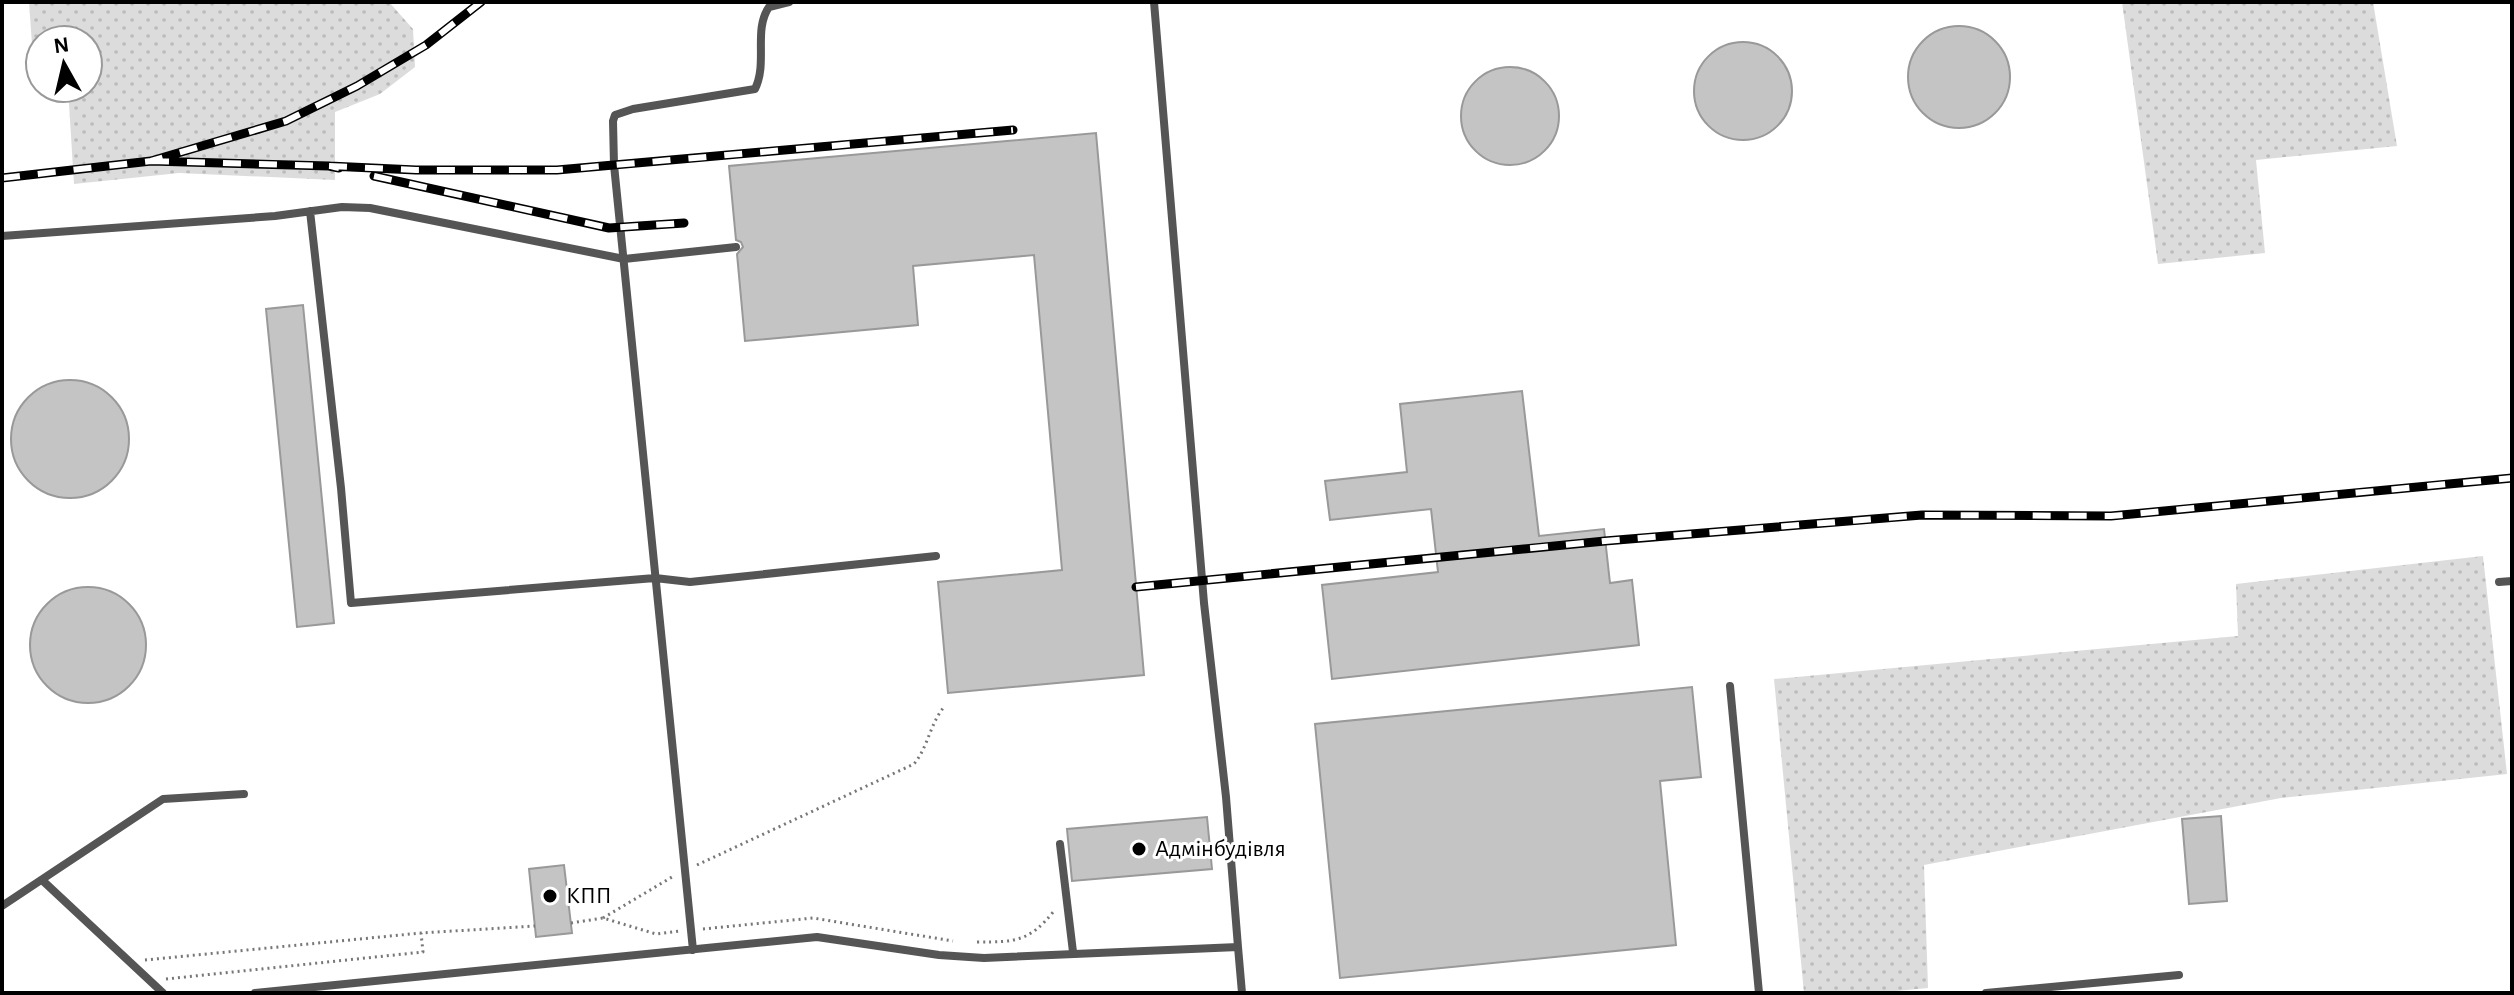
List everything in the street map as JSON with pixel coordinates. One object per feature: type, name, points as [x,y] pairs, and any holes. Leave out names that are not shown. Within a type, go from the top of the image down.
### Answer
[{"type":"lane","points":[[693,950],[614,165],[613,121],[615,115],[633,109],[755,89],[762,76],[762,17],[769,7],[789,2]]},
{"type":"lane","points":[[1154,2],[1204,603],[1226,797],[1242,993]]},
{"type":"lane","points":[[2,236],[275,216],[342,207],[370,208],[624,259],[736,247]]},
{"type":"lane","points":[[310,211],[351,603],[655,578],[690,582],[936,556]]},
{"type":"lane","points":[[2499,582],[2512,581]]},
{"type":"lane","points":[[1730,686],[1759,993]]},
{"type":"lane","points":[[2,906],[163,799],[244,794]]},
{"type":"lane","points":[[1060,844],[1073,952]]},
{"type":"lane","points":[[42,880],[163,993]]},
{"type":"lane","points":[[255,993],[817,937],[939,955],[984,958],[1238,947]]},
{"type":"lane","points":[[1986,993],[2179,975]]},
{"type":"path","points":[[603,918],[683,871],[914,764],[922,755],[936,717],[944,707]]},
{"type":"path","points":[[129,961],[421,933],[535,926]]},
{"type":"path","points":[[151,981],[423,952],[421,933]]},
{"type":"shaded area","points":[[29,2],[389,2],[413,29],[415,67],[380,94],[335,112],[335,180],[179,173],[74,184],[69,104],[104,104],[104,24],[31,24]]},
{"type":"shaded area","points":[[2122,2],[2373,2],[2397,146],[2256,160],[2265,253],[2158,264]]},
{"type":"shaded area","points":[[2483,556],[2507,774],[2281,798],[1924,865],[1928,988],[1875,993],[1804,993],[1774,679],[2238,636],[2236,584]]},
{"type":"building","points":[[1959,26],[1978,30],[1995,41],[2006,58],[2010,77],[2006,96],[1995,113],[1978,124],[1959,128],[1940,124],[1923,113],[1912,96],[1908,77],[1912,58],[1923,41],[1940,30]]},
{"type":"building","points":[[1733,42],[1753,42],[1778,56],[1789,72],[1792,91],[1789,110],[1778,126],[1753,140],[1733,140],[1716,132],[1702,118],[1694,101],[1694,81],[1702,64],[1716,50]]},
{"type":"building","points":[[1510,67],[1529,70],[1545,81],[1556,97],[1559,116],[1556,135],[1545,151],[1529,162],[1510,165],[1491,162],[1475,151],[1464,135],[1461,116],[1464,97],[1475,81],[1491,70]]},
{"type":"building","points":[[1096,133],[1144,675],[948,693],[938,582],[1062,570],[1034,255],[913,266],[918,325],[745,341],[737,254],[743,247],[736,240],[729,166]]},
{"type":"building","points":[[303,305],[334,623],[297,627],[266,309]]},
{"type":"building","points":[[70,380],[93,384],[112,397],[125,416],[129,439],[125,462],[112,481],[93,494],[70,498],[47,494],[28,481],[15,462],[11,439],[15,416],[28,397],[47,384]]},
{"type":"building","points":[[1522,391],[1539,536],[1604,529],[1610,583],[1632,580],[1639,645],[1332,679],[1322,585],[1438,572],[1431,509],[1330,520],[1325,481],[1407,472],[1400,404]]},
{"type":"building","points":[[88,587],[110,591],[129,604],[142,623],[146,645],[142,667],[129,686],[110,699],[88,703],[66,699],[47,686],[34,667],[30,645],[34,623],[47,604],[66,591]]},
{"type":"building","points":[[1692,687],[1701,777],[1660,781],[1676,945],[1340,978],[1315,724]]},
{"type":"building","points":[[2221,816],[2227,901],[2189,904],[2182,819]]},
{"type":"building","name":"Адмінбудівля","points":[[1207,817],[1212,869],[1072,881],[1067,829]]},
{"type":"building","name":"КПП","points":[[564,865],[572,933],[536,937],[529,869]]},
{"type":"railway","points":[[2,178],[151,161],[286,121],[357,86],[426,45],[481,2]]},
{"type":"railway","points":[[329,166],[416,170],[557,170],[1013,130]]},
{"type":"railway","points":[[151,161],[339,168]]},
{"type":"railway","points":[[374,176],[609,228],[684,223]]},
{"type":"railway","points":[[1136,587],[1605,541],[1922,515],[2111,516],[2512,478]]},
{"type":"place","name":"Адмінбудівля","points":[[1139,849]]},
{"type":"place","name":"КПП","points":[[550,896]]}]
